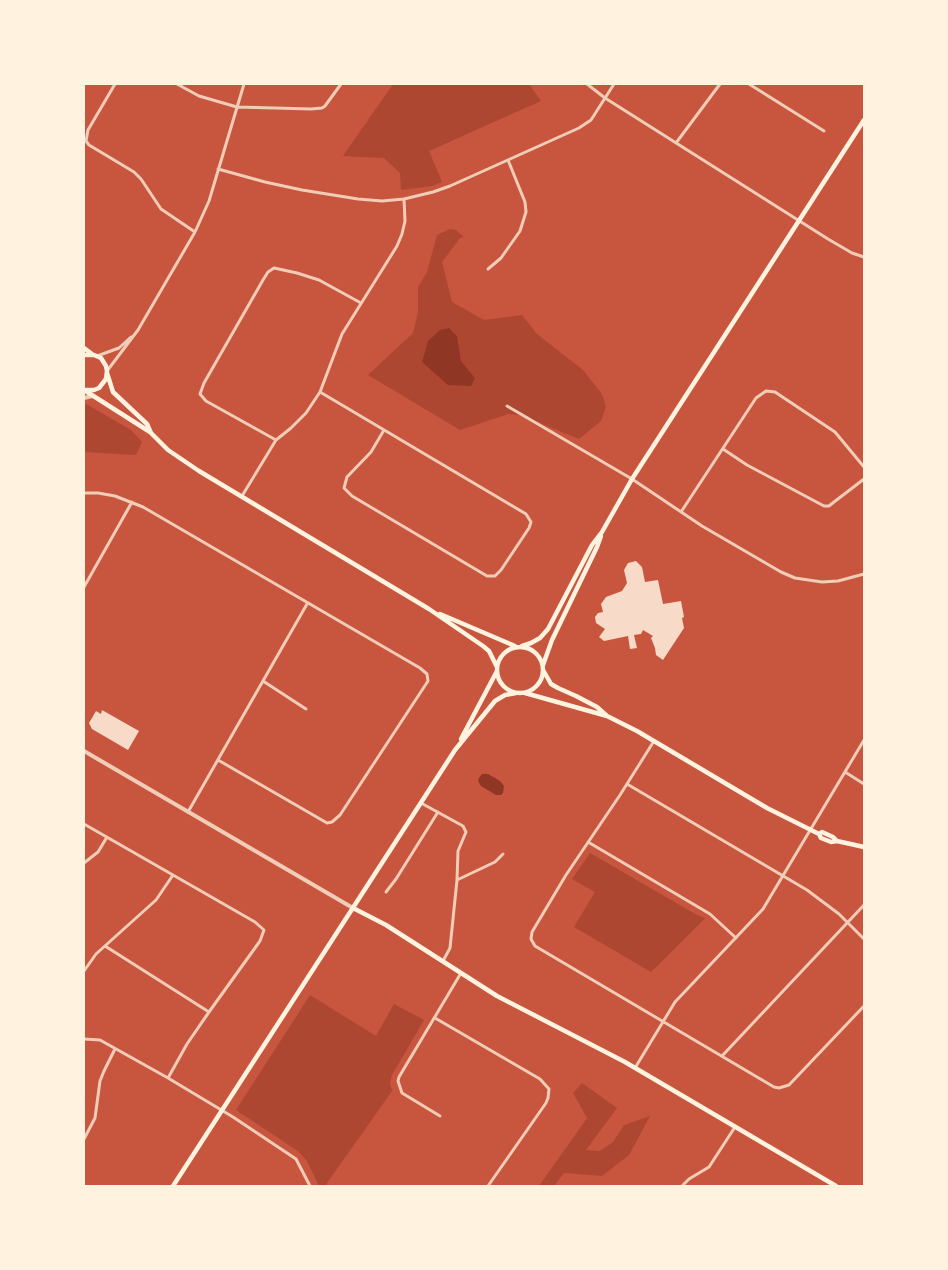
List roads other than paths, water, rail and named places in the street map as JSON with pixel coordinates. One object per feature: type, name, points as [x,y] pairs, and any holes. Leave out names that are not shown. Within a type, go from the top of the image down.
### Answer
[{"type":"main road","points":[[174,1186],[455,750],[497,669],[503,653],[532,643],[540,638],[548,629],[592,545],[602,532],[632,479],[864,120]]},
{"type":"main road","points":[[84,348],[104,362],[113,392],[147,424],[151,433]]},
{"type":"main road","points":[[84,355],[95,355]]},
{"type":"main road","points":[[84,390],[99,388],[106,379],[107,372]]},
{"type":"main road","points":[[84,390],[151,433],[168,450],[186,463],[429,609],[484,646],[497,669],[498,678],[505,688],[516,693]]},
{"type":"main road","points":[[524,693],[538,685],[542,678],[543,668],[552,640],[597,547],[602,532]]},
{"type":"main road","points":[[429,609],[497,640],[536,652],[551,684],[597,707],[607,716]]},
{"type":"main road","points":[[455,750],[495,701],[505,695],[524,693],[607,716],[654,740],[767,808],[818,834],[822,832],[833,837],[837,842],[864,847]]},
{"type":"main road","points":[[353,908],[386,925],[533,1016],[592,1044],[635,1068],[836,1186]]},
{"type":"street","points":[[115,84],[88,130],[86,141],[89,145],[134,172],[141,179],[161,209],[195,232]]},
{"type":"street","points":[[177,84],[199,96],[237,107],[322,108],[341,84]]},
{"type":"street","points":[[107,372],[138,330],[195,232],[209,201],[244,84]]},
{"type":"street","points":[[587,84],[605,98],[676,144],[844,249],[864,257]]},
{"type":"street","points":[[218,168],[265,182],[302,190],[358,199],[382,201],[404,199],[433,192],[579,128],[591,120],[614,84]]},
{"type":"street","points":[[676,144],[720,84]]},
{"type":"street","points":[[749,84],[824,131]]},
{"type":"street","points":[[488,269],[502,258],[520,231],[526,212],[525,202],[508,160]]},
{"type":"street","points":[[242,496],[276,440],[306,413],[320,392],[342,334],[397,246],[405,221],[404,199]]},
{"type":"street","points":[[276,440],[206,401],[200,394],[204,383],[263,280],[268,272],[274,268],[297,273],[318,280],[361,303]]},
{"type":"street","points":[[95,355],[119,348],[138,330]]},
{"type":"street","points":[[320,392],[526,514],[531,522],[529,528],[495,576],[487,576],[352,496],[344,488],[347,477],[371,452],[384,430]]},
{"type":"street","points":[[681,512],[756,398],[762,392],[775,392],[835,432],[864,466]]},
{"type":"street","points":[[84,398],[92,396]]},
{"type":"street","points":[[507,406],[632,479],[718,536],[781,572],[795,578],[822,582],[838,581],[864,574]]},
{"type":"street","points":[[723,449],[747,465],[824,506],[829,506],[864,479]]},
{"type":"street","points":[[84,493],[98,493],[132,502],[420,668],[427,674],[428,681],[340,815],[332,822],[327,823],[218,760]]},
{"type":"street","points":[[84,587],[132,502]]},
{"type":"street","points":[[188,812],[307,604]]},
{"type":"street","points":[[263,681],[306,709]]},
{"type":"street","points":[[654,740],[566,875],[532,932],[531,939],[535,946],[774,1087],[785,1088],[793,1081],[864,1006]]},
{"type":"street","points":[[635,1068],[675,1002],[764,909],[864,740]]},
{"type":"street","points":[[84,751],[353,908]]},
{"type":"street","points":[[845,772],[864,784]]},
{"type":"street","points":[[627,784],[822,900],[864,939]]},
{"type":"street","points":[[421,802],[463,826],[466,832],[458,851],[450,948],[444,961]]},
{"type":"street","points":[[386,892],[438,812]]},
{"type":"street","points":[[84,824],[255,922],[264,930],[260,941],[187,1044],[168,1078]]},
{"type":"street","points":[[84,863],[98,852],[107,838]]},
{"type":"street","points":[[588,842],[710,914],[736,939]]},
{"type":"street","points":[[457,880],[495,862],[503,854]]},
{"type":"street","points":[[84,971],[90,961],[105,946],[156,900],[173,876]]},
{"type":"street","points":[[722,1056],[864,905]]},
{"type":"street","points":[[105,946],[209,1012]]},
{"type":"street","points":[[440,1116],[402,1092],[398,1081],[461,973]]},
{"type":"street","points":[[435,1018],[540,1080],[549,1088],[546,1103],[488,1186]]},
{"type":"street","points":[[84,1039],[100,1040],[168,1078],[296,1159],[310,1186]]},
{"type":"street","points":[[84,1139],[94,1118],[100,1081],[115,1049]]},
{"type":"street","points":[[682,1186],[690,1179],[707,1170],[735,1126]]}]
